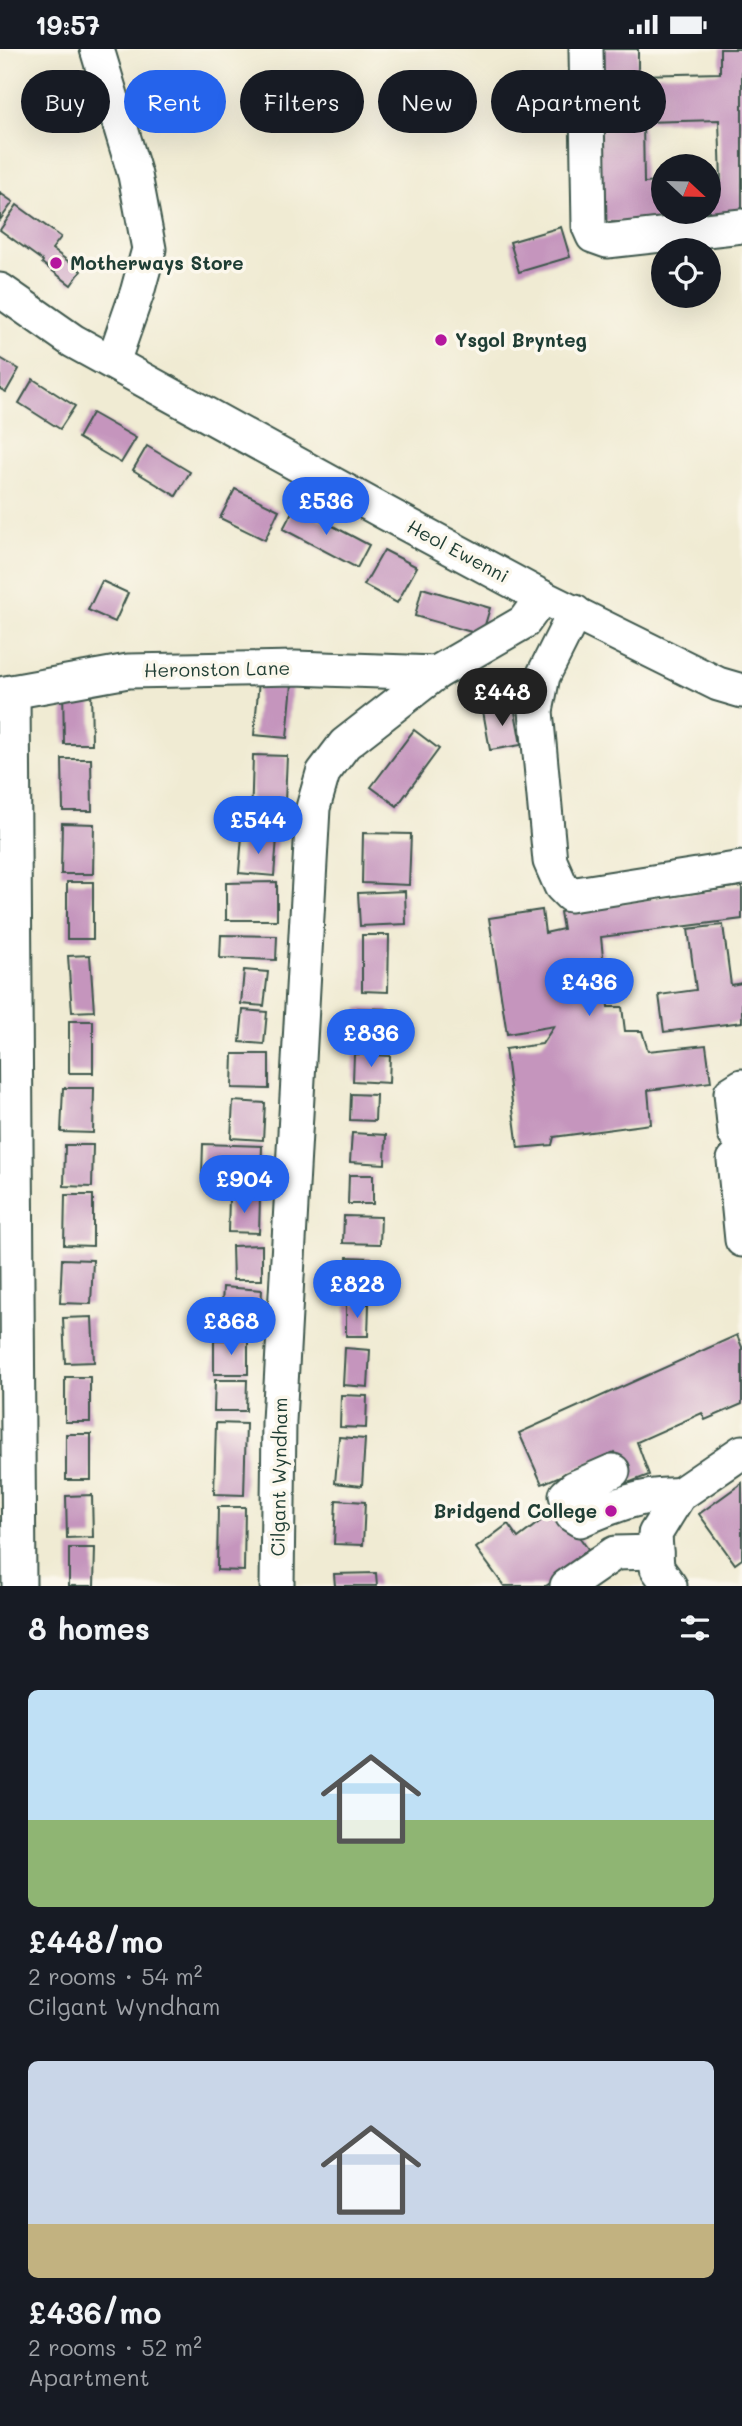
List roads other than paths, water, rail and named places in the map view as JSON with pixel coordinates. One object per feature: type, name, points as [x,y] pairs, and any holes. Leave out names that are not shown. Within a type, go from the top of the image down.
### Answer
[{"type":"street","points":[[97,49],[135,175],[149,249],[113,362]]},
{"type":"street","points":[[586,49],[589,226],[593,236],[607,241],[742,226]]},
{"type":"street","name":"Heol Ewenni","points":[[0,290],[73,341],[541,597],[718,684],[742,691]]},
{"type":"street","name":"Cilgant Wyndham","points":[[277,1586],[279,1421],[313,807],[323,773],[345,744],[436,673],[524,622],[541,597]]},
{"type":"street","points":[[575,612],[543,676],[536,711],[550,861],[561,886],[570,895],[742,868]]},
{"type":"street","name":"Heronston Lane","points":[[6,693],[128,671],[295,667],[436,673]]},
{"type":"street","points":[[6,693],[19,1586]]},
{"type":"street","points":[[742,1086],[731,1093],[739,1144],[734,1160],[742,1240]]},
{"type":"street","points":[[670,1586],[657,1568],[655,1534],[679,1495],[742,1452]]},
{"type":"street","points":[[613,1471],[574,1487],[566,1495],[572,1515],[580,1520],[612,1506],[657,1493],[679,1495]]},
{"type":"street","points":[[567,1586],[615,1553],[656,1552]]},
{"type":"place","name":"Motherways Store","points":[[56,263]]},
{"type":"place","name":"Ysgol Brynteg","points":[[441,340]]},
{"type":"place","name":"Bridgend College","points":[[611,1511]]}]
